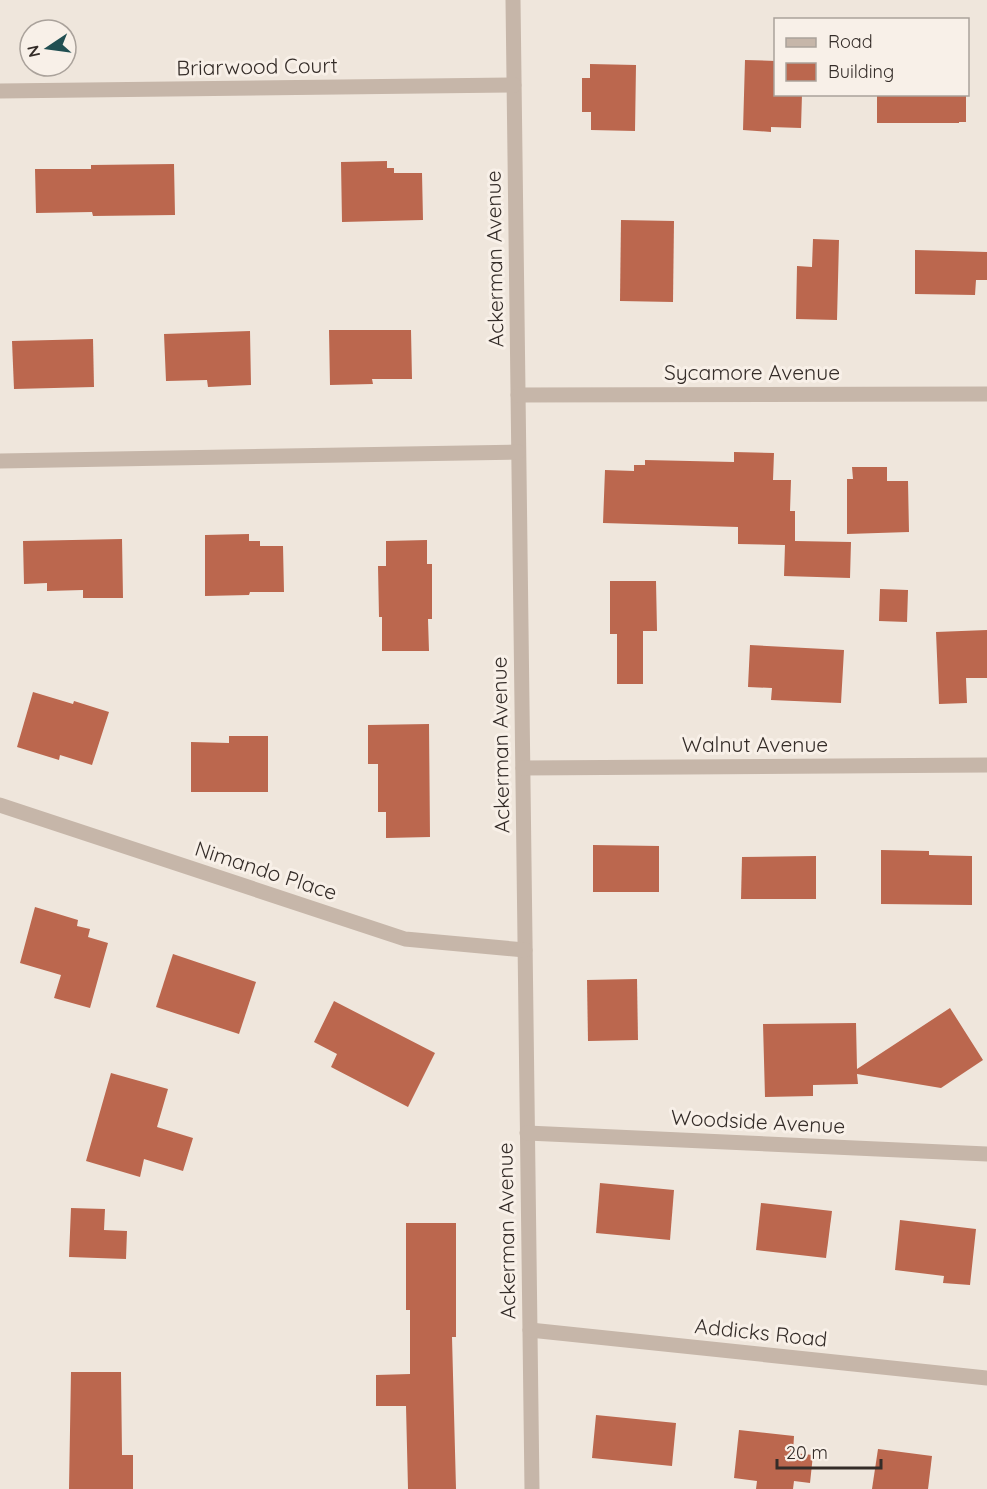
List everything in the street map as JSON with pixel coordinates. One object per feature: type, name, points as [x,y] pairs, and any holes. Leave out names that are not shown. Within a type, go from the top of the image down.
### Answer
[{"type":"street","name":"Ackerman Avenue","points":[[513,0],[532,1489]]},
{"type":"street","name":"Briarwood Court","points":[[0,91],[514,85]]},
{"type":"street","name":"Sycamore Avenue","points":[[518,395],[987,394]]},
{"type":"street","points":[[0,461],[518,452]]},
{"type":"street","name":"Walnut Avenue","points":[[523,768],[987,765]]},
{"type":"street","name":"Nimando Place","points":[[0,806],[405,939],[525,950]]},
{"type":"street","name":"Woodside Avenue","points":[[527,1133],[987,1154]]},
{"type":"street","name":"Addicks Road","points":[[530,1330],[987,1378]]},
{"type":"building","points":[[745,60],[774,61],[774,96],[802,96],[801,128],[771,127],[771,132],[743,130]]},
{"type":"building","points":[[590,64],[636,65],[635,131],[591,130],[591,112],[582,112],[582,78],[590,78]]},
{"type":"building","points":[[877,96],[966,96],[966,122],[877,123]]},
{"type":"building","points":[[387,161],[387,168],[394,168],[394,173],[422,173],[423,220],[342,222],[341,162]]},
{"type":"building","points":[[174,164],[175,215],[93,216],[92,212],[36,213],[35,169],[91,169],[91,165]]},
{"type":"building","points":[[621,220],[674,221],[673,302],[620,301]]},
{"type":"building","points":[[813,239],[839,240],[837,320],[796,319],[797,266],[812,267]]},
{"type":"building","points":[[915,250],[987,252],[987,280],[976,280],[975,295],[915,294]]},
{"type":"building","points":[[329,330],[411,330],[412,379],[372,379],[373,384],[330,385]]},
{"type":"building","points":[[250,331],[251,385],[208,387],[207,380],[166,381],[164,334]]},
{"type":"building","points":[[93,339],[94,387],[14,389],[12,341]]},
{"type":"building","points":[[734,452],[774,453],[773,480],[791,480],[790,511],[795,511],[795,541],[851,542],[850,578],[784,576],[785,545],[738,544],[738,527],[603,523],[605,470],[634,471],[634,465],[645,465],[645,460],[734,462]]},
{"type":"building","points":[[852,467],[887,467],[887,481],[908,481],[909,532],[847,534],[847,479],[853,479]]},
{"type":"building","points":[[249,534],[249,541],[260,541],[260,546],[283,546],[284,592],[205,596],[205,535]]},
{"type":"building","points":[[122,539],[123,598],[83,598],[83,590],[47,591],[47,583],[24,584],[23,541]]},
{"type":"building","points":[[427,540],[427,564],[432,564],[432,619],[428,619],[429,651],[382,651],[378,566],[386,566],[386,541]]},
{"type":"building","points":[[610,581],[656,581],[657,631],[643,631],[643,684],[617,684],[617,634],[610,634]]},
{"type":"building","points":[[880,589],[908,590],[907,622],[879,621]]},
{"type":"building","points":[[987,630],[987,678],[966,678],[967,703],[939,704],[936,632]]},
{"type":"building","points":[[750,645],[844,650],[841,703],[771,700],[772,688],[748,687]]},
{"type":"building","points":[[33,692],[109,712],[92,765],[60,755],[59,760],[17,747]]},
{"type":"building","points":[[429,724],[430,837],[386,838],[386,812],[378,812],[378,764],[368,764],[368,725]]},
{"type":"building","points":[[229,736],[268,736],[268,792],[191,792],[191,742],[229,743]]},
{"type":"building","points":[[593,845],[659,846],[659,892],[593,892]]},
{"type":"building","points":[[881,850],[929,851],[929,855],[972,856],[972,905],[881,904]]},
{"type":"building","points":[[816,856],[816,899],[741,899],[742,857]]},
{"type":"building","points":[[35,907],[78,920],[77,926],[90,929],[88,937],[108,943],[90,1008],[54,998],[61,975],[20,963]]},
{"type":"building","points":[[173,954],[256,982],[239,1034],[156,1007]]},
{"type":"building","points":[[637,979],[638,1040],[588,1041],[587,980]]},
{"type":"building","points":[[334,1001],[435,1053],[408,1107],[331,1067],[337,1054],[314,1042]]},
{"type":"building","points":[[950,1008],[983,1060],[941,1088],[857,1074],[858,1084],[813,1085],[813,1096],[765,1097],[763,1024],[856,1023],[857,1069]]},
{"type":"building","points":[[111,1073],[168,1089],[157,1127],[193,1138],[183,1171],[144,1159],[140,1177],[86,1161]]},
{"type":"building","points":[[600,1183],[674,1190],[670,1240],[596,1233]]},
{"type":"building","points":[[761,1203],[832,1211],[826,1258],[756,1250]]},
{"type":"building","points":[[71,1208],[105,1209],[104,1230],[127,1231],[126,1259],[69,1257]]},
{"type":"building","points":[[900,1220],[976,1229],[970,1285],[943,1283],[944,1276],[895,1270]]},
{"type":"building","points":[[406,1223],[456,1223],[456,1337],[452,1337],[456,1489],[408,1489],[406,1406],[376,1406],[376,1375],[410,1374],[410,1310],[406,1310]]},
{"type":"building","points":[[71,1372],[121,1372],[122,1455],[133,1455],[133,1489],[69,1489]]},
{"type":"building","points":[[596,1415],[676,1423],[672,1466],[592,1458]]},
{"type":"building","points":[[739,1430],[794,1436],[793,1453],[813,1455],[810,1483],[794,1481],[793,1489],[756,1489],[757,1481],[734,1478]]},
{"type":"building","points":[[878,1449],[932,1456],[928,1489],[872,1489]]}]
